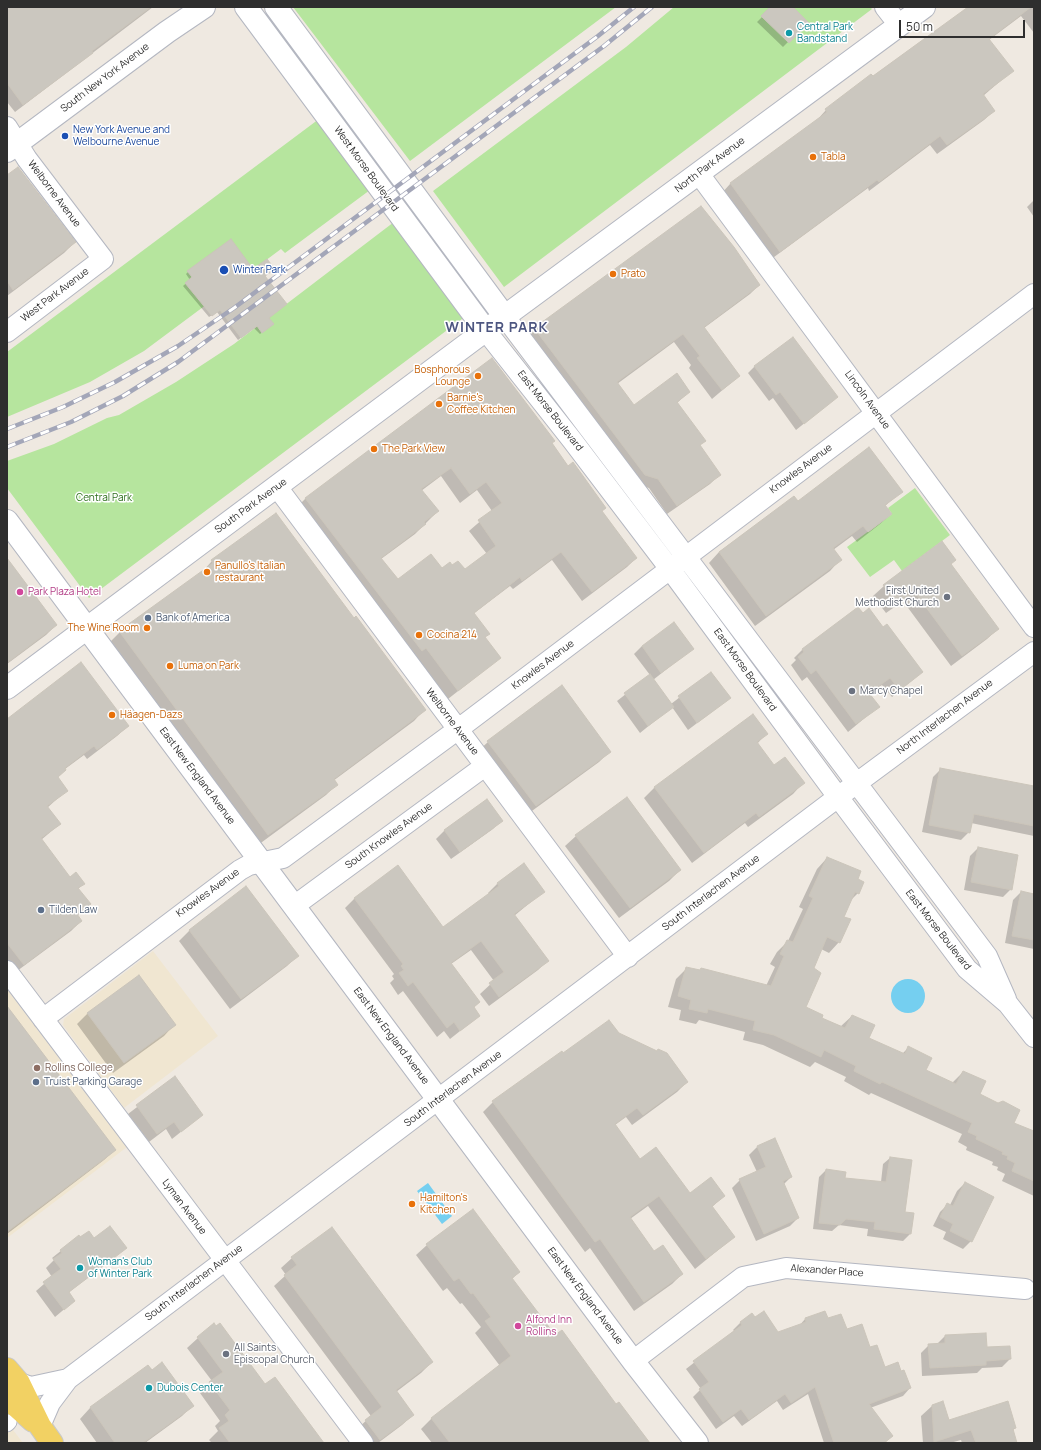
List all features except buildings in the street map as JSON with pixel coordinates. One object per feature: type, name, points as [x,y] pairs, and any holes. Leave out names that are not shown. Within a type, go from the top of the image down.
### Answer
[{"type":"main road","points":[[11,1383],[46,1435]]},
{"type":"street","name":"South New York Avenue","points":[[10,140],[204,7]]},
{"type":"street","name":"West Morse Boulevard","points":[[246,7],[314,98],[496,324]]},
{"type":"street","points":[[276,7],[333,83],[496,324]]},
{"type":"street","points":[[885,7],[899,25]]},
{"type":"street","name":"North Park Avenue","points":[[496,324],[924,7]]},
{"type":"street","points":[[314,98],[333,83]]},
{"type":"street","name":"Welborne Avenue","points":[[10,140],[27,159],[103,259]]},
{"type":"street","name":"Lincoln Avenue","points":[[699,174],[1034,627]]},
{"type":"street","name":"West Park Avenue","points":[[7,332],[103,259]]},
{"type":"street","name":"Knowles Avenue","points":[[43,1019],[240,870],[249,865],[283,858],[457,730],[1034,294]]},
{"type":"street","name":"East Morse Boulevard","points":[[496,324],[588,428],[857,783],[987,956],[1008,1004]]},
{"type":"street","name":"East Morse Boulevard","points":[[496,324],[572,440],[670,569],[967,969],[1008,1004],[1034,1037]]},
{"type":"street","name":"South Park Avenue","points":[[7,688],[496,324]]},
{"type":"street","points":[[572,440],[588,428]]},
{"type":"street","name":"Welborne Avenue","points":[[277,487],[628,957]]},
{"type":"street","name":"East New England Avenue","points":[[7,521],[633,1360],[697,1443]]},
{"type":"street","name":"North Interlachen Avenue","points":[[838,797],[1034,652]]},
{"type":"street","name":"South Knowles Avenue","points":[[294,906],[485,766]]},
{"type":"street","name":"South Interlachen Avenue","points":[[46,1435],[50,1403],[68,1379],[838,797]]},
{"type":"street","name":"Lyman Avenue","points":[[7,971],[363,1443]]},
{"type":"street","name":"Alexander Place","points":[[633,1360],[743,1277],[786,1268],[1025,1289]]},
{"type":"street","name":"South Interlachen Avenue","points":[[11,1383],[31,1387],[68,1379]]},
{"type":"shaded area","name":"Rollins College","points":[[153,951],[218,1036],[124,1108],[63,1025],[64,1019]]},
{"type":"shaded area","name":"Rollins College","points":[[7,989],[127,1147],[7,1238]]},
{"type":"shaded area","points":[[7,1422],[23,1443],[7,1443]]},
{"type":"green space","points":[[293,7],[616,7],[410,161]]},
{"type":"green space","points":[[674,7],[870,7],[872,9],[504,287],[433,191],[626,47]]},
{"type":"green space","points":[[319,119],[370,190],[285,253],[281,249],[144,351],[90,382],[7,417],[7,352]]},
{"type":"green space","name":"Central Park","points":[[394,222],[466,316],[89,598],[7,488],[7,461],[54,444],[107,418],[119,415],[176,382],[234,344]]},
{"type":"green space","points":[[915,488],[950,535],[902,571],[894,560],[870,577],[847,547],[892,514],[888,508]]},
{"type":"water","points":[[905,979],[911,979],[920,984],[924,990],[924,1002],[920,1008],[911,1013],[905,1013],[896,1008],[891,999],[891,993],[896,984]]},
{"type":"water","points":[[428,1183],[452,1216],[442,1224],[417,1191]]},
{"type":"railway","points":[[7,429],[63,407],[115,382],[178,346],[234,308],[598,36],[634,7]]},
{"type":"railway","points":[[7,447],[71,422],[123,396],[178,362],[604,46],[652,7]]},
{"type":"place","name":"Central Park Bandstand","points":[[789,33]]},
{"type":"place","name":"New York Avenue and Welbourne Avenue","points":[[65,136]]},
{"type":"place","name":"Tabla","points":[[813,157]]},
{"type":"place","name":"Winter Park","points":[[224,270]]},
{"type":"place","name":"Prato","points":[[613,274]]},
{"type":"place","name":"Bosphorous Lounge","points":[[478,376]]},
{"type":"place","name":"Barnie's Coffee Kitchen","points":[[439,404]]},
{"type":"place","name":"The Park View","points":[[374,449]]},
{"type":"place","name":"Panullo's Italian restaurant","points":[[207,572]]},
{"type":"place","name":"Park Plaza Hotel","points":[[20,592]]},
{"type":"place","name":"First United Methodist Church","points":[[947,597]]},
{"type":"place","name":"Bank of America","points":[[148,618]]},
{"type":"place","name":"The Wine Room","points":[[147,628]]},
{"type":"place","name":"Cocina 214","points":[[419,635]]},
{"type":"place","name":"Luma on Park","points":[[170,666]]},
{"type":"place","name":"Marcy Chapel","points":[[852,691]]},
{"type":"place","name":"Häagen-Dazs","points":[[112,715]]},
{"type":"place","name":"Tilden Law","points":[[41,910]]},
{"type":"place","name":"Rollins College","points":[[37,1068]]},
{"type":"place","name":"Truist Parking Garage","points":[[36,1082]]},
{"type":"place","name":"Hamilton's Kitchen","points":[[412,1204]]},
{"type":"place","name":"Woman's Club of Winter Park","points":[[80,1268]]},
{"type":"place","name":"Alfond Inn Rollins","points":[[518,1326]]},
{"type":"place","name":"All Saints Episcopal Church","points":[[226,1354]]},
{"type":"place","name":"Dubois Center","points":[[149,1388]]},
{"type":"district","name":"WINTER PARK","points":[[497,328]]}]
